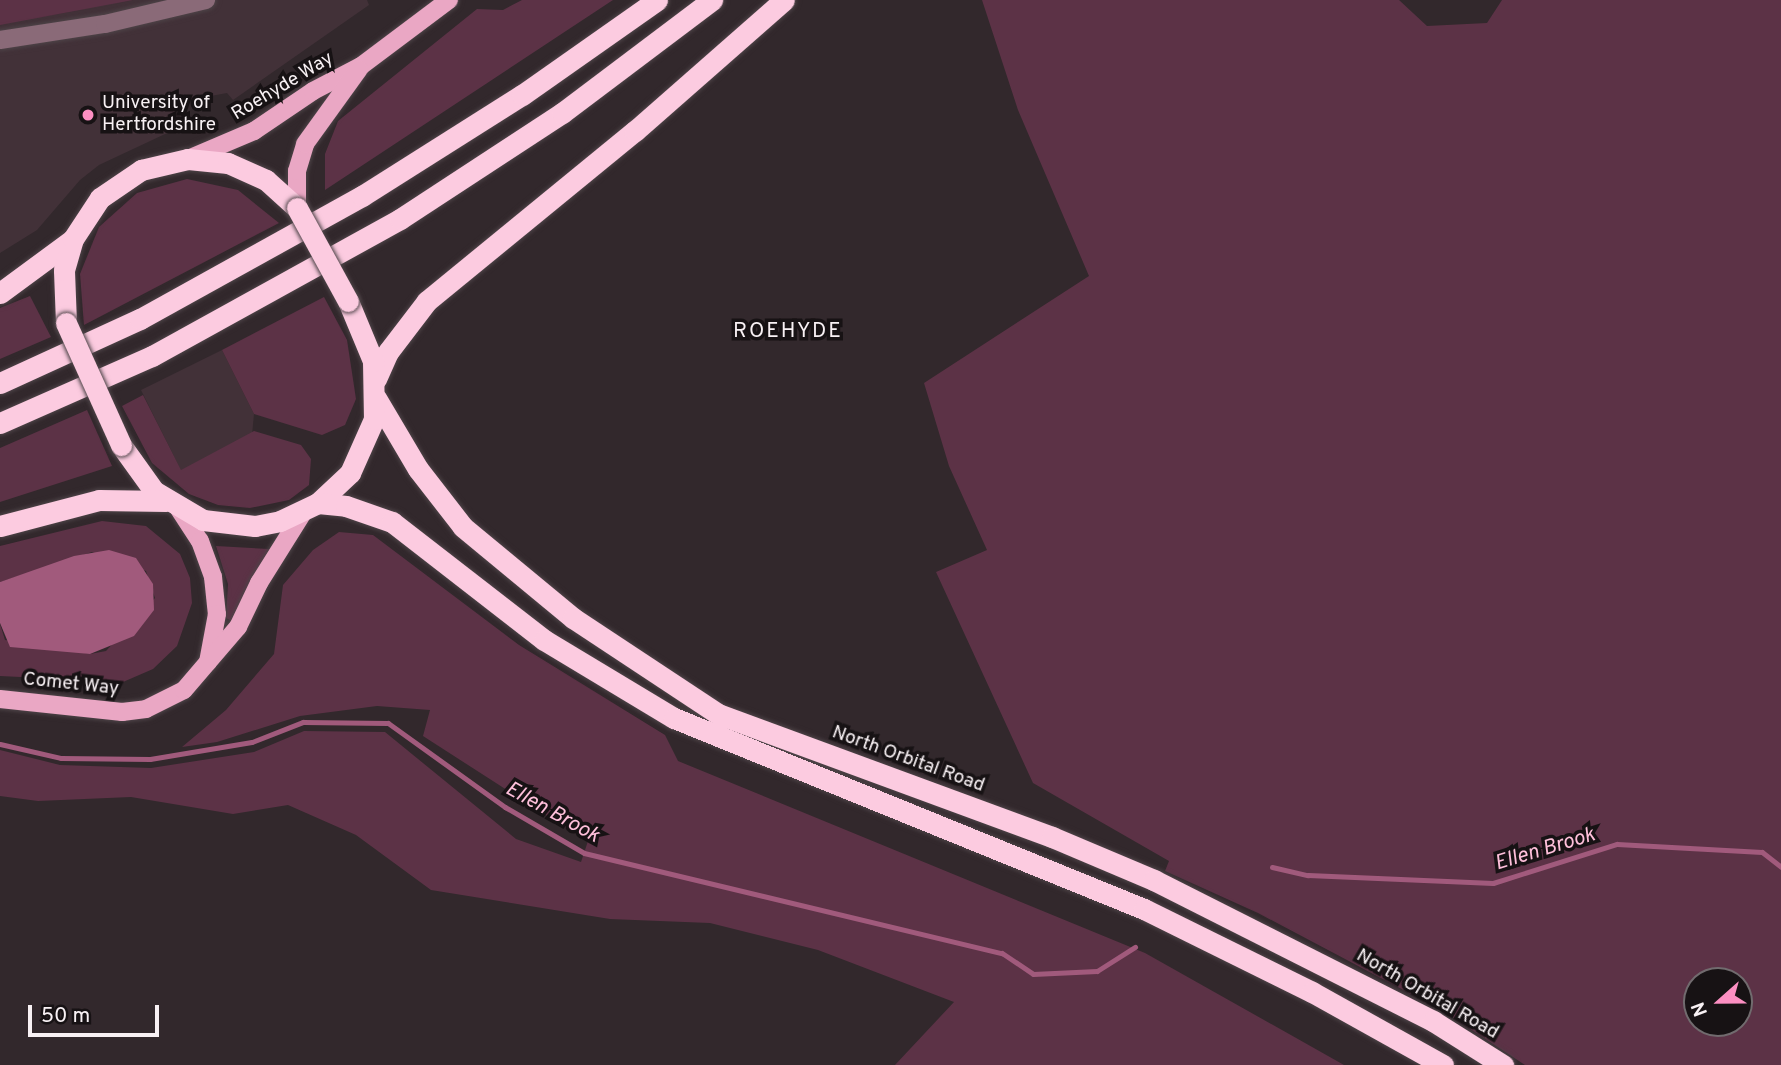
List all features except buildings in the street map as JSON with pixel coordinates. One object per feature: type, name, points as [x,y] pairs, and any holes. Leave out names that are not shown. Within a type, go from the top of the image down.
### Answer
[{"type":"highway","points":[[0,383],[140,319],[362,197],[522,95],[657,0]]},
{"type":"highway","points":[[0,423],[152,356],[400,219],[562,113],[712,0]]},
{"type":"highway","points":[[297,208],[247,170],[188,159],[141,170],[119,182],[100,198],[73,239],[64,270],[66,323],[121,445],[143,480],[172,505],[203,520],[242,525],[280,521],[311,507],[360,457],[376,388],[388,352],[427,301],[635,131],[783,0]]},
{"type":"highway","name":"North Orbital Road","points":[[297,208],[348,300],[376,388],[418,469],[463,527],[573,618],[718,714],[1052,837],[1154,880],[1433,1021],[1503,1065]]},
{"type":"highway","points":[[0,293],[73,239]]},
{"type":"highway","points":[[0,526],[99,500],[172,505]]},
{"type":"highway","points":[[311,507],[346,506],[391,522],[544,640],[674,718],[1144,909],[1312,992],[1443,1065]]},
{"type":"main road","name":"Roehyde Way","points":[[188,159],[254,131],[313,90],[361,66],[449,0]]},
{"type":"main road","name":"Roehyde Way","points":[[297,208],[297,171],[305,144],[361,66]]},
{"type":"main road","points":[[172,505],[200,541],[213,577],[216,614],[207,666]]},
{"type":"main road","name":"Comet Way","points":[[0,699],[100,710],[146,709],[184,690],[238,627],[259,583],[311,507]]},
{"type":"street","points":[[0,40],[105,24],[206,0]]},
{"type":"shaded area","name":"University of Hertfordshire","points":[[0,0],[367,0],[369,5],[233,100],[227,93],[173,103],[180,127],[99,165],[80,180],[37,230],[0,253]]},
{"type":"shaded area","points":[[0,0],[133,0],[0,25]]},
{"type":"shaded area","points":[[522,0],[613,0],[325,190],[325,154],[338,121],[477,9],[503,10]]},
{"type":"shaded area","points":[[982,0],[1399,0],[1427,26],[1487,23],[1502,0],[1781,0],[1781,1065],[1525,1065],[1443,1011],[1258,913],[1165,871],[1169,861],[1033,783],[936,572],[987,550],[949,466],[924,383],[1089,276],[1018,110]]},
{"type":"shaded area","points":[[187,179],[238,190],[279,223],[84,325],[80,274],[99,227],[137,193]]},
{"type":"shaded area","points":[[30,296],[51,337],[0,359],[0,308]]},
{"type":"shaded area","points":[[324,297],[347,340],[356,399],[345,425],[322,435],[254,414],[222,350]]},
{"type":"shaded area","points":[[222,350],[254,414],[252,435],[181,471],[141,390]]},
{"type":"shaded area","points":[[143,395],[181,470],[254,431],[301,445],[311,459],[309,485],[289,500],[250,508],[218,505],[189,494],[152,463],[122,406]]},
{"type":"shaded area","points":[[87,410],[112,466],[0,502],[0,448]]},
{"type":"shaded area","points":[[102,521],[146,526],[180,554],[190,578],[192,603],[177,646],[153,669],[123,682],[0,676],[0,624],[5,640],[90,654],[106,651],[155,598],[146,571],[92,552],[0,582],[0,546]]},
{"type":"shaded area","points":[[339,532],[373,535],[519,645],[665,735],[678,761],[1145,953],[1344,1065],[895,1065],[954,1002],[818,950],[710,923],[610,919],[431,890],[356,835],[288,805],[233,814],[131,797],[38,801],[0,796],[0,750],[60,765],[151,768],[254,752],[304,731],[385,732],[516,839],[581,862],[589,838],[572,832],[423,736],[430,710],[377,706],[300,716],[217,742],[182,747],[226,710],[274,654],[283,585],[313,550]]},
{"type":"shaded area","points":[[216,546],[269,549],[232,621],[226,618],[228,584]]},
{"type":"shaded area","points":[[109,550],[136,558],[153,584],[154,610],[134,636],[90,654],[10,647],[0,623],[0,582],[74,556]]},
{"type":"waterway","name":"Ellen Brook","points":[[0,744],[61,758],[150,759],[252,742],[303,722],[388,723],[505,807],[584,853],[1002,953],[1033,974],[1097,971],[1135,947]]},
{"type":"waterway","name":"Ellen Brook","points":[[1272,867],[1308,875],[1493,883],[1617,844],[1762,852],[1781,867]]},
{"type":"place","name":"University of Hertfordshire","points":[[88,115]]},
{"type":"district","name":"ROEHYDE","points":[[788,332]]}]
